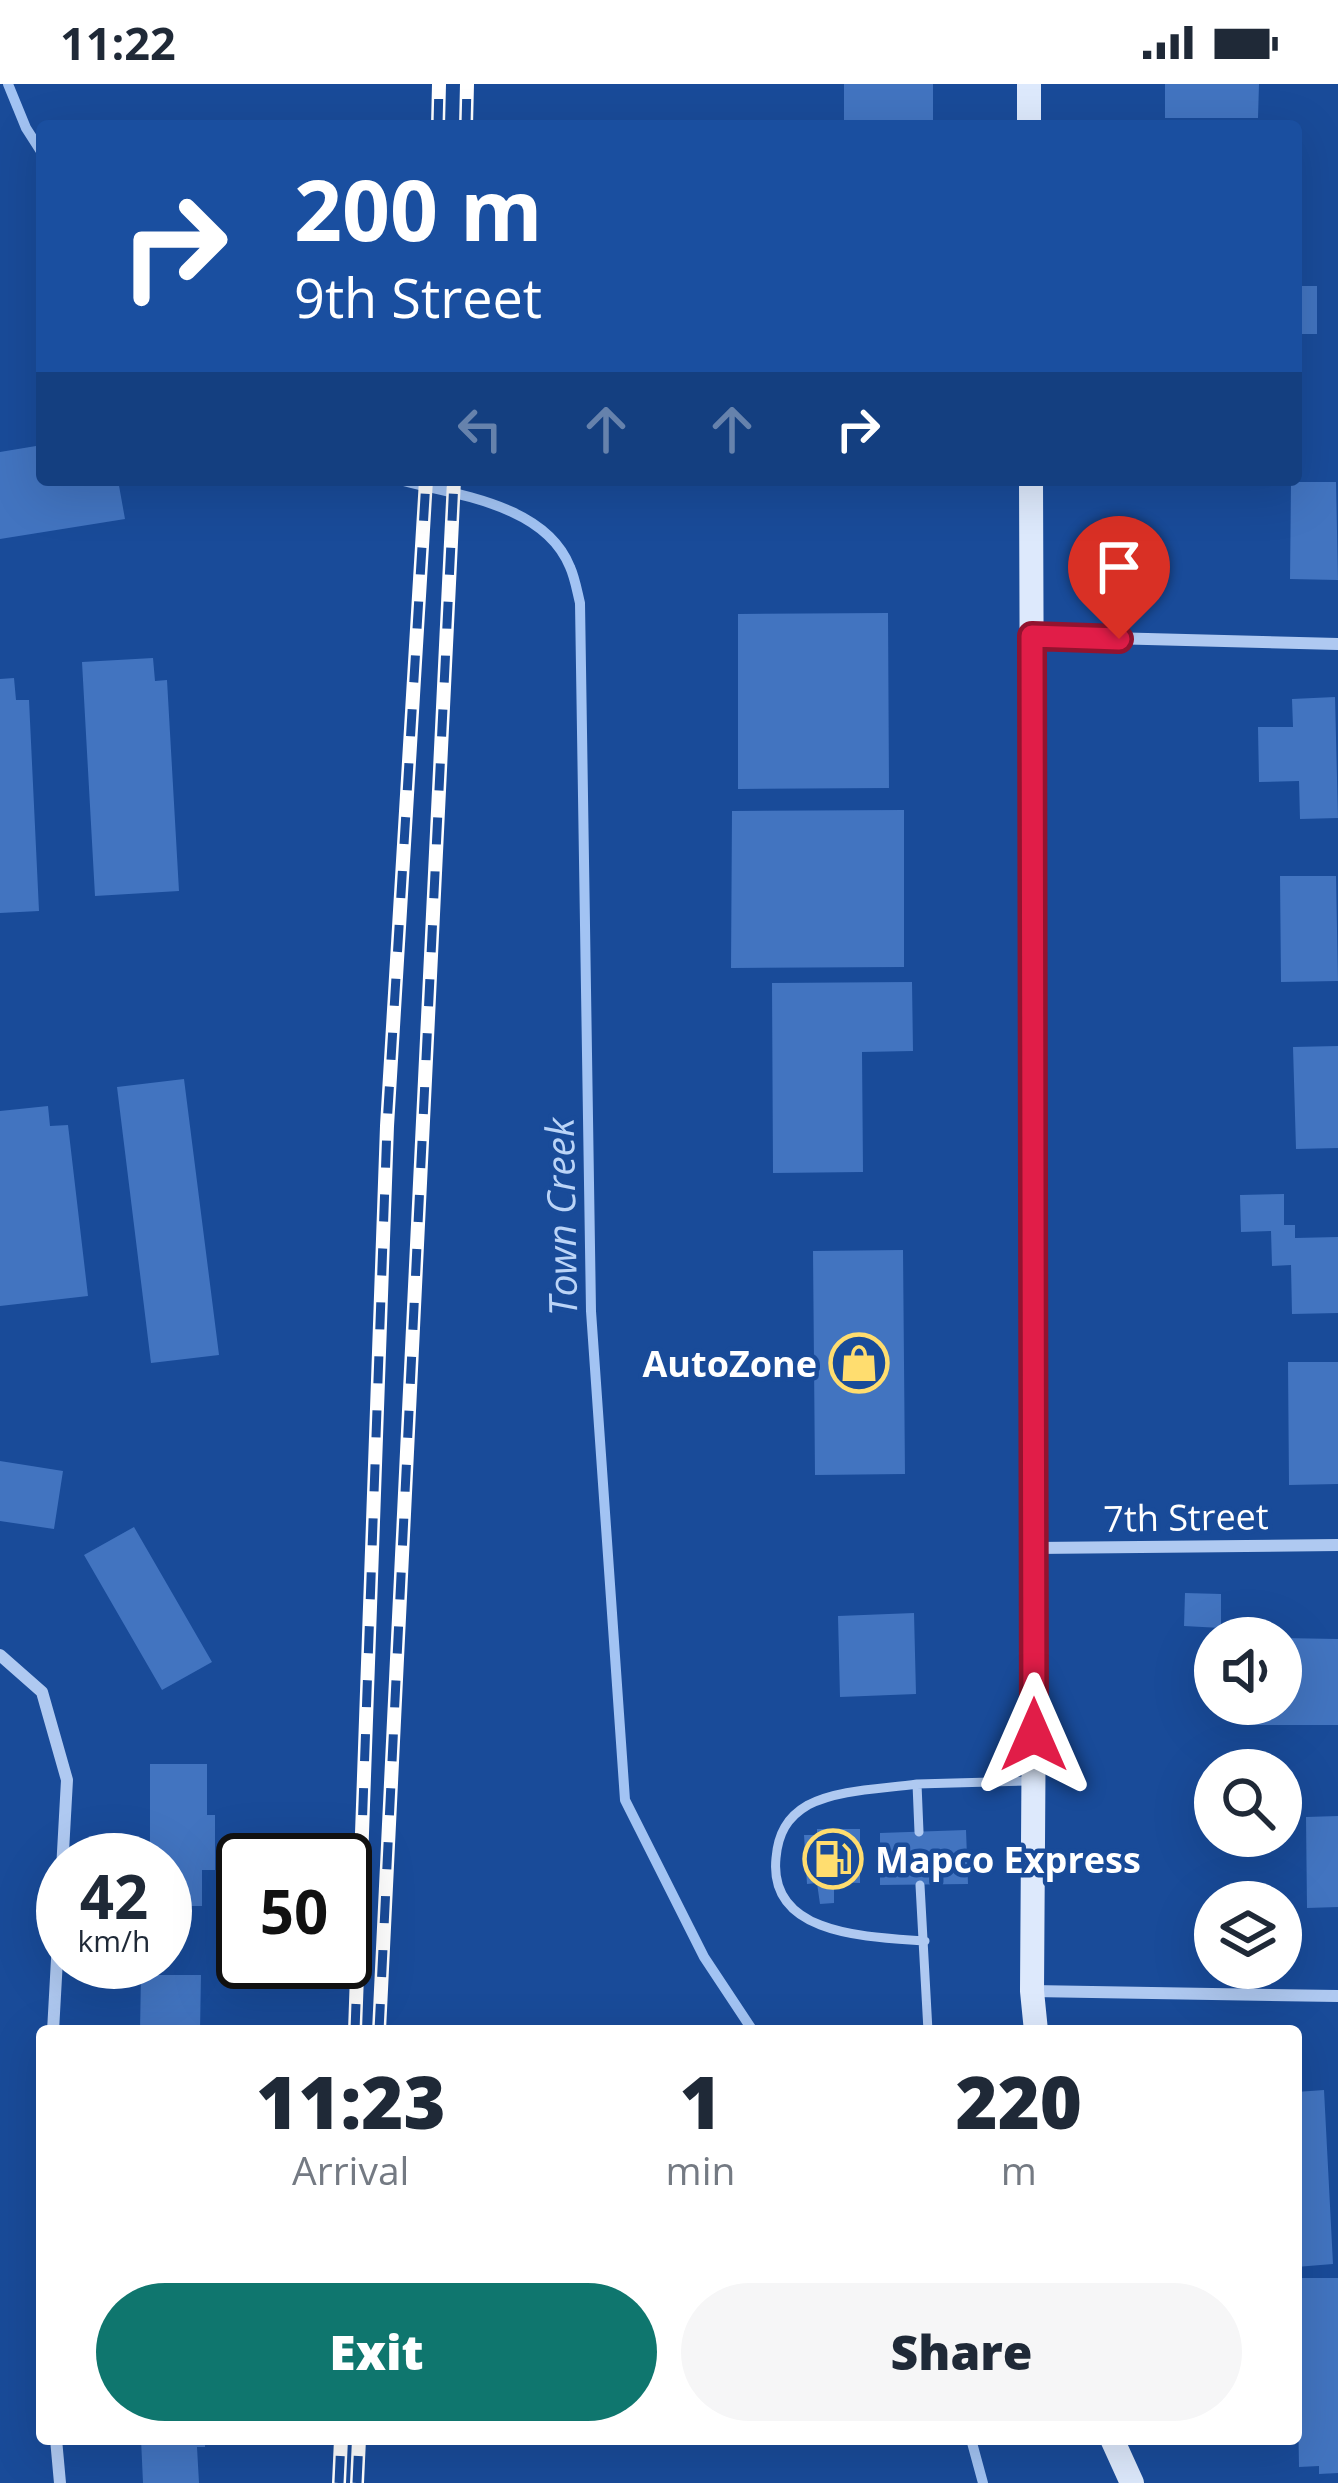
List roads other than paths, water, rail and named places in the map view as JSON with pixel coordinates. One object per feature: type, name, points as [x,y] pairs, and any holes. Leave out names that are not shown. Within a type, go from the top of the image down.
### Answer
[{"type":"main road","points":[[1029,84],[1030,120]]},
{"type":"main road","points":[[1031,486],[1035,2025]]},
{"type":"main road","points":[[1115,2445],[1132,2483]]},
{"type":"street","points":[[1032,636],[1338,644]]},
{"type":"street","name":"7th Street","points":[[1035,1548],[1338,1545]]},
{"type":"street","points":[[0,1655],[42,1692],[67,1780],[52,2025]]},
{"type":"street","points":[[1032,1991],[1338,1996]]},
{"type":"street","points":[[57,2445],[60,2483]]},
{"type":"lane","points":[[925,1941],[864,1935],[810,1922],[790,1910],[777,1885],[775,1864],[778,1838],[789,1819],[811,1804],[917,1784],[1034,1781]]},
{"type":"lane","points":[[917,1784],[919,1832]]},
{"type":"lane","points":[[920,1885],[928,2025]]},
{"type":"waterway","name":"Town Creek","points":[[8,84],[36,144]]},
{"type":"waterway","name":"Town Creek","points":[[423,486],[496,506],[541,529],[570,567],[580,603],[591,1311],[625,1800],[704,1957],[749,2025]]},
{"type":"waterway","name":"Town Creek","points":[[973,2445],[983,2483]]},
{"type":"railway","points":[[438,120],[439,84]]},
{"type":"railway","points":[[466,120],[467,84]]},
{"type":"railway","points":[[355,2025],[387,1126],[426,486]]},
{"type":"railway","points":[[379,2025],[454,486]]},
{"type":"railway","points":[[339,2483],[341,2445]]},
{"type":"railway","points":[[357,2483],[359,2445]]},
{"type":"place","name":"AutoZone","points":[[859,1363]]},
{"type":"place","name":"Mapco Express","points":[[833,1859]]}]
